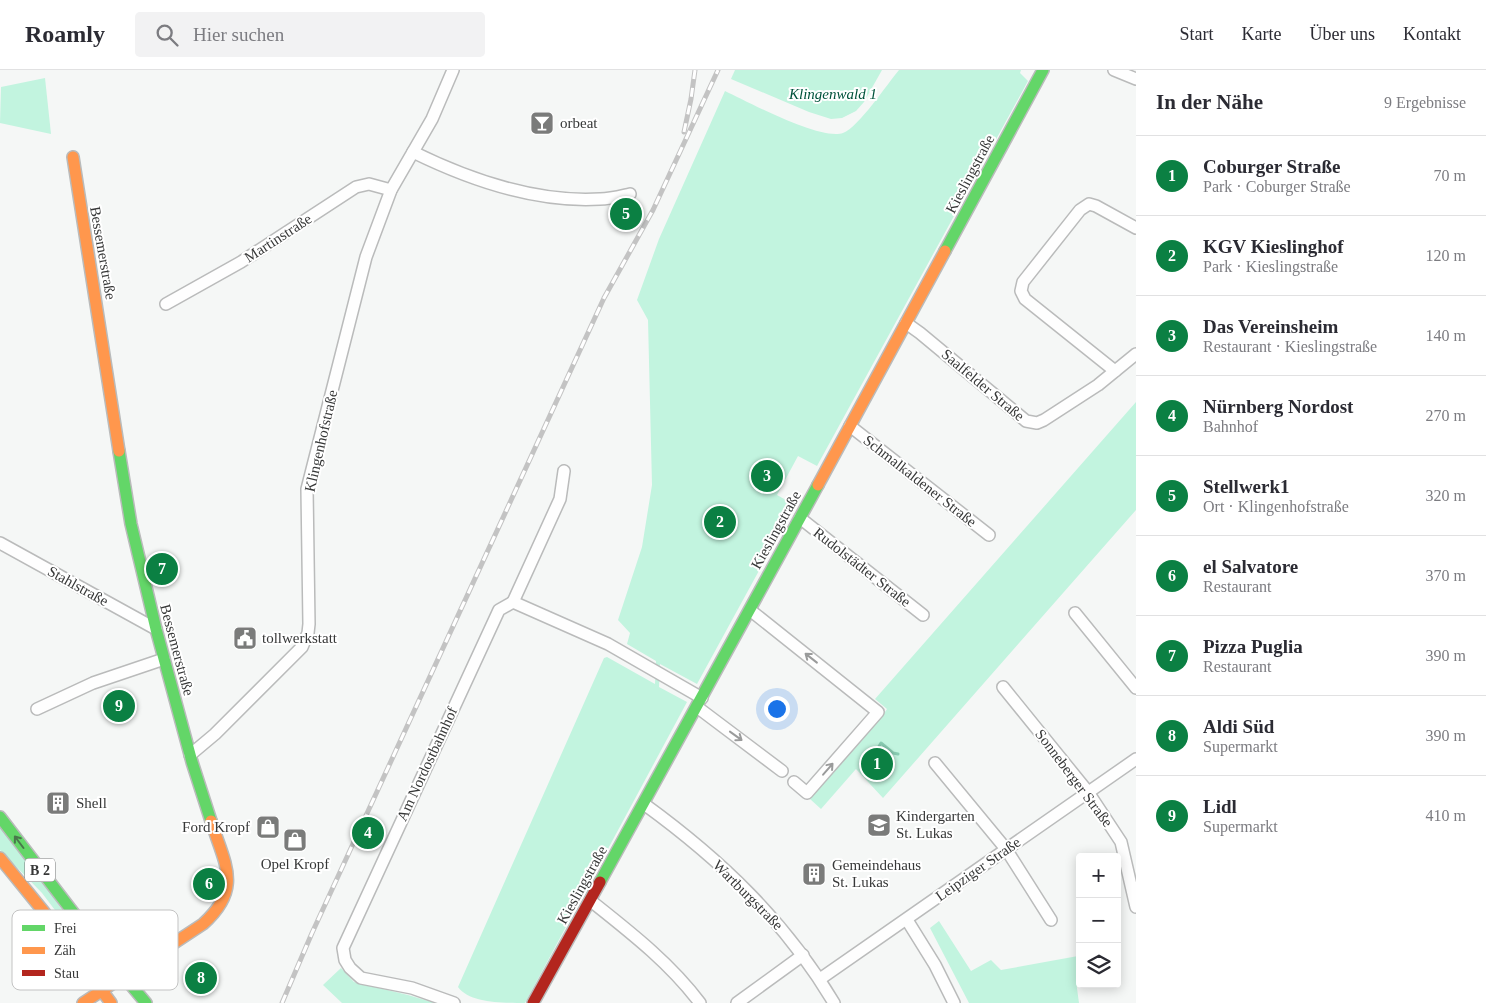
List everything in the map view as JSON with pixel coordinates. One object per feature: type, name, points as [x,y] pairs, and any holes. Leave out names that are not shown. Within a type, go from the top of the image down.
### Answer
[{"type":"street","name":"Klingenhofstraße","points":[[190,754],[215,734],[305,641],[309,624],[307,489],[366,257],[391,190],[432,119],[453,70]]},
{"type":"street","name":"Kieslingstraße","points":[[533,1003],[591,901],[1044,70]]},
{"type":"street","points":[[1114,70],[1136,79]]},
{"type":"street","points":[[413,152],[440,166],[502,188],[551,197],[602,200],[630,194]]},
{"type":"street","name":"Bessemerstraße","points":[[73,157],[131,524],[156,630],[190,754],[228,873],[228,888],[225,900],[220,908],[203,924],[178,940]]},
{"type":"street","name":"Martinstraße","points":[[166,304],[241,262],[356,187],[369,184],[391,190]]},
{"type":"street","points":[[1115,371],[1025,299],[1021,291],[1023,282],[1080,210],[1089,204],[1136,228]]},
{"type":"street","name":"Saalfelder Straße","points":[[906,323],[1010,409],[1030,423],[1044,420],[1115,371],[1136,354]]},
{"type":"street","name":"Schmalkaldener Straße","points":[[850,426],[989,535]]},
{"type":"street","name":"Am Nordostbahnhof","points":[[454,1003],[412,988],[361,978],[350,968],[345,960],[343,948],[499,610],[514,602],[560,499],[564,471]]},
{"type":"street","name":"Rudolstädter Straße","points":[[800,518],[924,615]]},
{"type":"street","name":"Stahlstraße","points":[[0,543],[156,630]]},
{"type":"street","points":[[514,602],[608,644],[699,702],[782,771]]},
{"type":"street","points":[[750,610],[878,712],[807,793],[794,782]]},
{"type":"street","points":[[1075,613],[1136,688]]},
{"type":"street","points":[[37,709],[93,683],[164,659]]},
{"type":"street","name":"Sonneberger Straße","points":[[1003,687],[1088,792],[1121,842],[1136,907]]},
{"type":"street","name":"Leipziger Straße","points":[[820,979],[1136,759]]},
{"type":"street","points":[[935,763],[1006,850],[1051,920]]},
{"type":"street","name":"Wartburgstraße","points":[[644,804],[677,828],[726,870],[774,919],[804,955],[834,1003]]},
{"type":"street","name":"B 2","points":[[0,818],[71,910]]},
{"type":"street","name":"B 2","points":[[0,858],[41,910]]},
{"type":"street","points":[[591,901],[658,956],[689,988],[700,1003]]},
{"type":"street","points":[[907,920],[935,965],[954,1003]]},
{"type":"street","points":[[737,1003],[804,955]]},
{"type":"street","name":"Bessemerstraße","points":[[83,1003],[102,990]]},
{"type":"street","name":"B 2","points":[[102,990],[112,1003]]},
{"type":"street","name":"B 2","points":[[135,990],[146,1003]]},
{"type":"green space","name":"Klingenwald 1","points":[[735,70],[882,70],[864,102],[856,111],[842,118],[831,119],[809,112],[731,79]]},
{"type":"green space","points":[[899,70],[1021,70],[1020,73],[1028,81],[817,466],[798,456],[777,495],[795,505],[697,684],[660,664],[659,687],[687,702],[525,1003],[487,1001],[470,996],[458,987],[604,658],[607,657],[655,684],[656,661],[627,644],[630,633],[618,620],[642,547],[652,485],[648,320],[637,300],[659,239],[725,91],[802,126],[833,134],[843,133],[857,123],[865,114]]},
{"type":"green space","points":[[45,78],[51,134],[0,123],[1,87]]},
{"type":"green space","points":[[1136,402],[1136,510],[883,798],[856,769],[821,809],[810,799],[887,709],[875,699]]},
{"type":"green space","points":[[0,823],[62,910],[55,910],[42,893],[0,850]]},
{"type":"green space","points":[[939,921],[971,971],[991,960],[1001,970],[1076,956],[1076,988],[1079,1003],[969,1003],[930,928]]},
{"type":"green space","points":[[341,968],[354,982],[435,1003],[342,1003],[323,985]]},
{"type":"waterway","points":[[881,751],[878,748],[881,743],[893,753],[898,754]]},
{"type":"railway","points":[[684,132],[695,70]]},
{"type":"railway","points":[[282,1003],[312,933],[604,298],[653,210],[718,70]]},
{"type":"traffic: fast","points":[[945,251],[1043,70]]},
{"type":"traffic: fast","points":[[119,451],[131,524],[156,629],[192,762],[211,821]]},
{"type":"traffic: fast","points":[[600,882],[818,485]]},
{"type":"traffic: fast","points":[[0,817],[71,910]]},
{"type":"traffic: fast","points":[[135,990],[146,1003]]},
{"type":"traffic: slow","points":[[73,157],[119,451]]},
{"type":"traffic: slow","points":[[818,485],[945,251]]},
{"type":"traffic: slow","points":[[178,940],[203,924],[215,911],[223,899],[227,887],[225,863],[211,821]]},
{"type":"traffic: slow","points":[[0,858],[42,910]]},
{"type":"traffic: slow","points":[[101,990],[111,1003]]},
{"type":"traffic: slow","points":[[83,1003],[103,990]]},
{"type":"traffic: jam","points":[[533,1003],[600,882]]},
{"type":"place","name":"orbeat","points":[[542,123]]},
{"type":"place","name":"Stellwerk1","points":[[626,214]]},
{"type":"place","name":"Das Vereinsheim","points":[[767,476]]},
{"type":"place","name":"KGV Kieslinghof","points":[[720,522]]},
{"type":"place","name":"Pizza Puglia","points":[[162,569]]},
{"type":"place","name":"tollwerkstatt","points":[[245,638]]},
{"type":"place","name":"Lidl","points":[[119,706]]},
{"type":"place","name":"Coburger Straße","points":[[877,764]]},
{"type":"place","name":"Shell","points":[[58,803]]},
{"type":"place","name":"Kindergarten St. Lukas","points":[[879,825]]},
{"type":"place","name":"Ford Kropf","points":[[268,827]]},
{"type":"place","name":"Nürnberg Nordost","points":[[368,833]]},
{"type":"place","name":"Opel Kropf","points":[[295,840]]},
{"type":"place","name":"Gemeindehaus St. Lukas","points":[[814,874]]},
{"type":"place","name":"el Salvatore","points":[[209,884]]},
{"type":"place","name":"Aldi Süd","points":[[201,978]]}]
